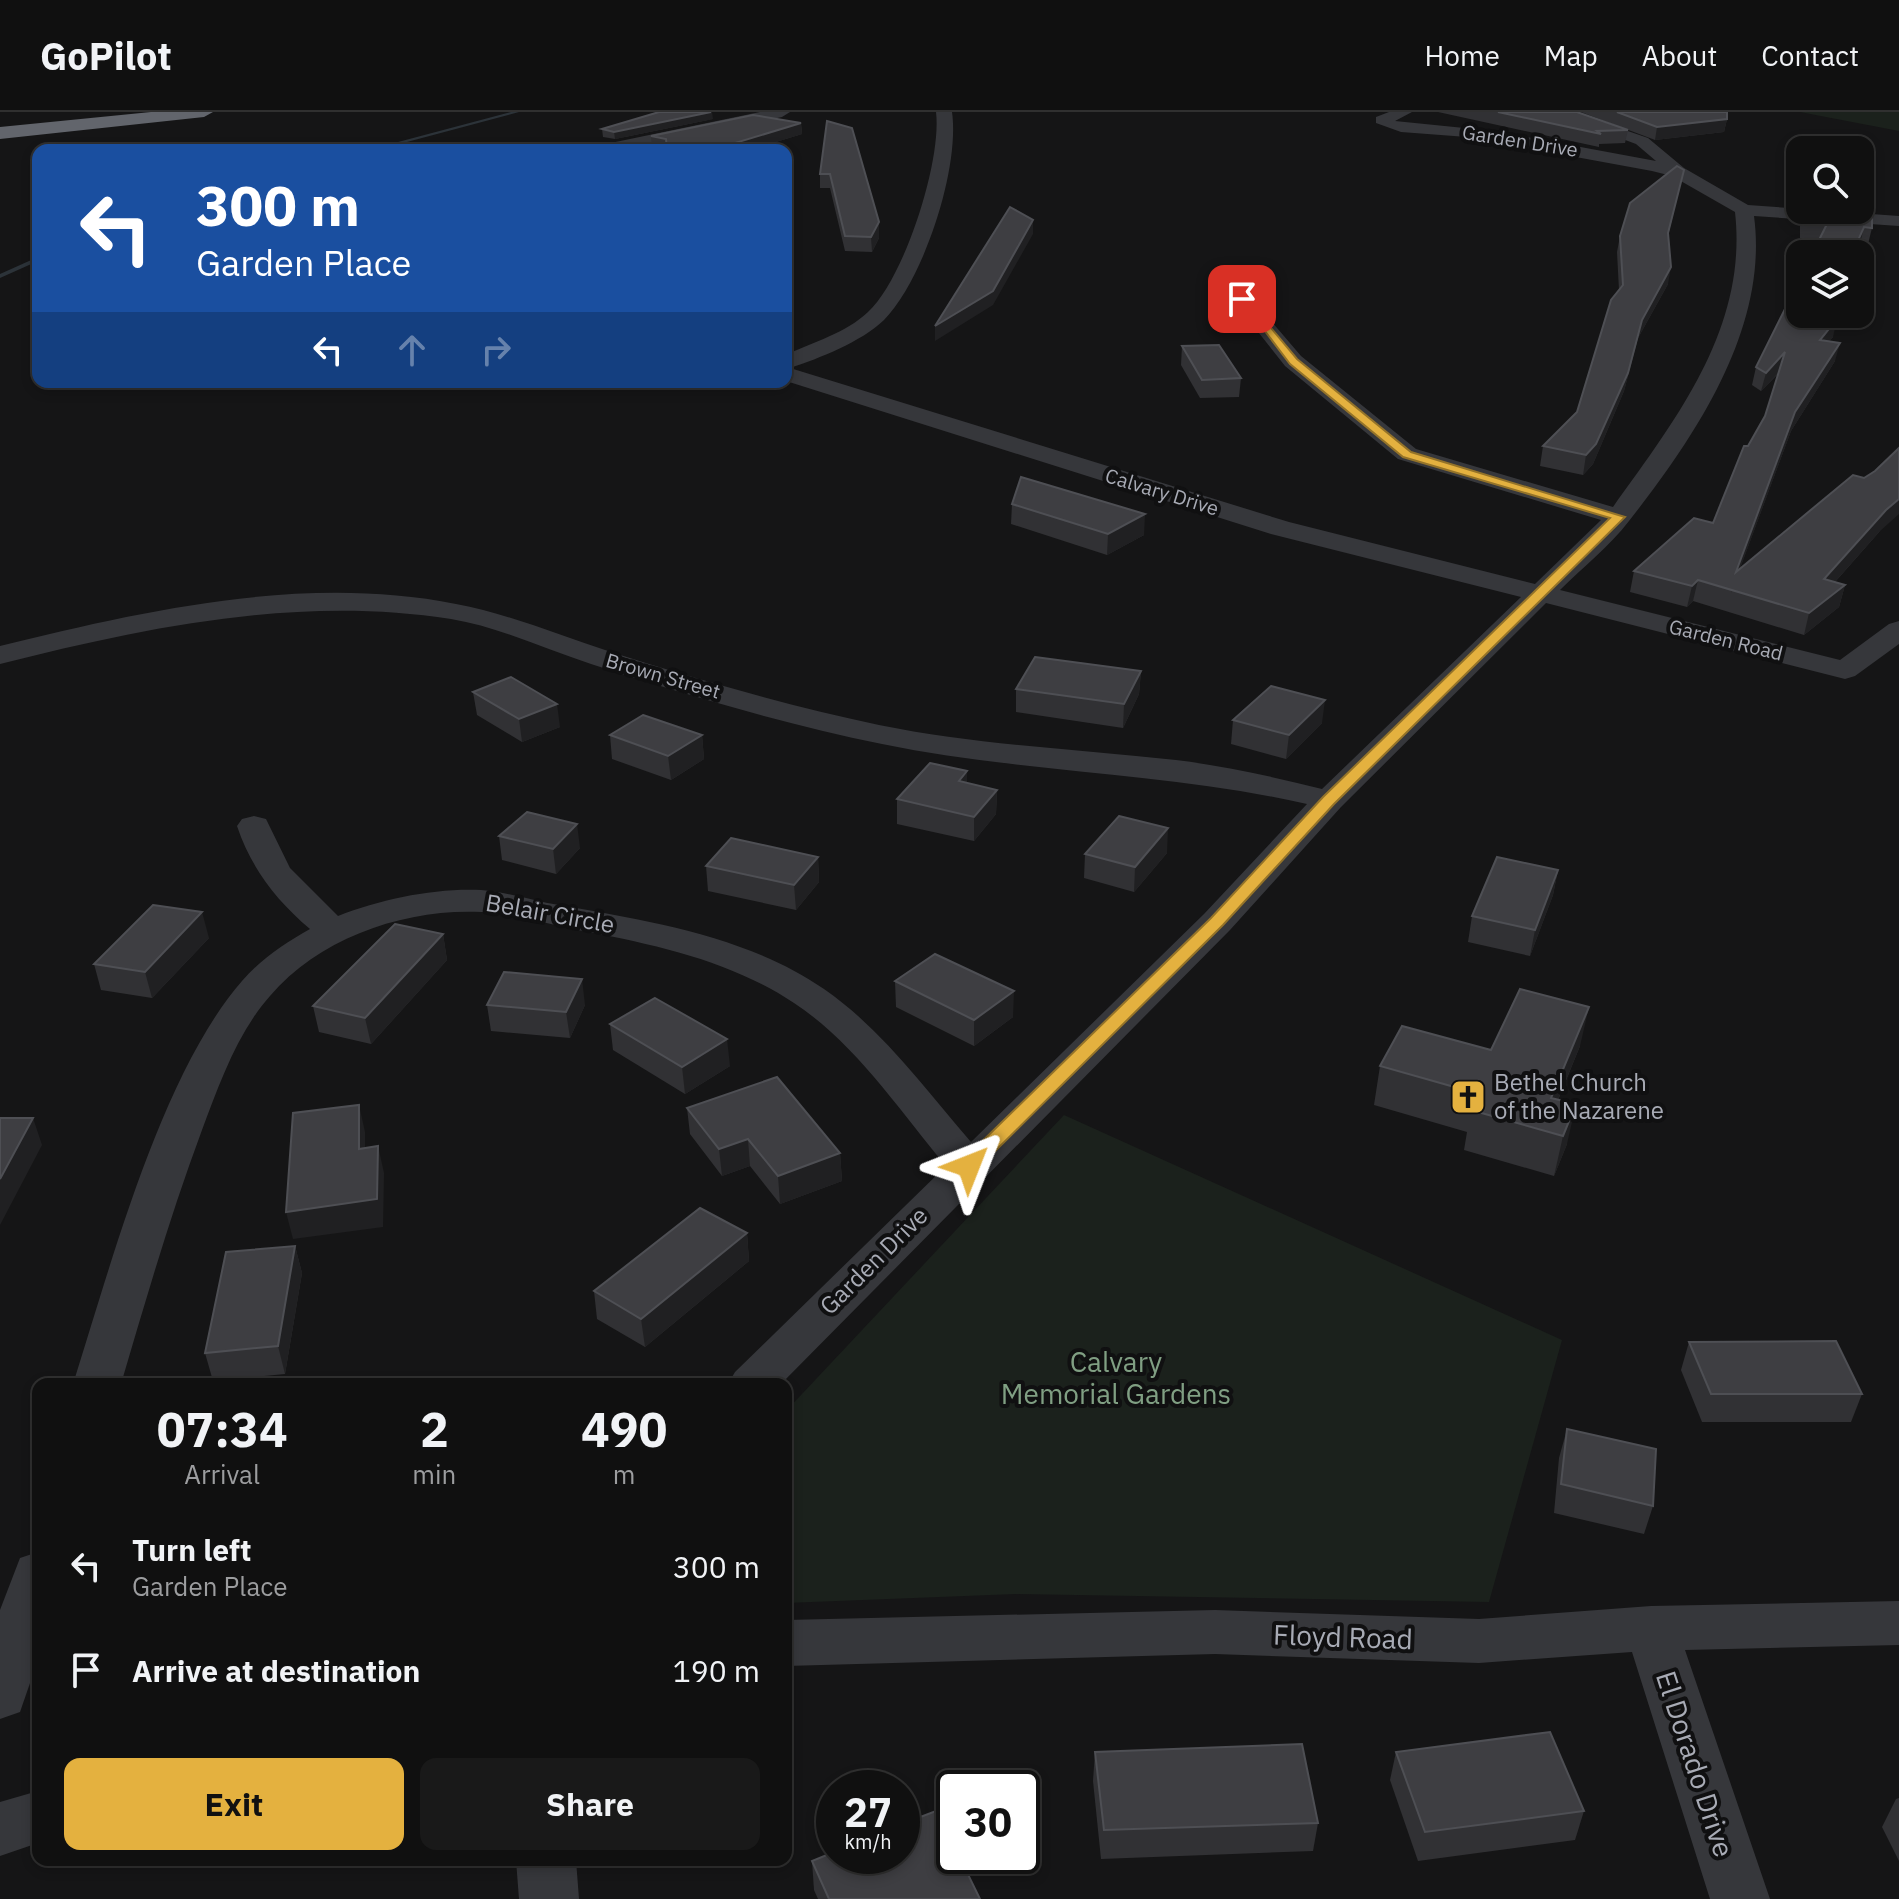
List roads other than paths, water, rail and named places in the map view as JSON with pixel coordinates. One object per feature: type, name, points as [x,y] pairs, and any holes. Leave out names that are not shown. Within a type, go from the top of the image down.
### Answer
[{"type":"highway","points":[[0,117],[66,112]]},
{"type":"highway","points":[[0,133],[204,112]]},
{"type":"street","points":[[630,144],[782,112]]},
{"type":"street","points":[[792,360],[875,318],[894,298],[944,164],[948,124],[944,112]]},
{"type":"street","name":"Garden Drive","points":[[1404,112],[1382,120],[1400,127],[1462,132],[1622,157],[1678,172]]},
{"type":"street","name":"Garden Drive","points":[[758,1378],[1217,922],[1329,800],[1543,595],[1619,517],[1701,400],[1727,338],[1745,274],[1748,243],[1744,210],[1678,172],[1642,141],[1558,112]]},
{"type":"street","points":[[1744,210],[1899,221]]},
{"type":"street","points":[[1242,299],[1293,361],[1407,454],[1619,517]]},
{"type":"street","name":"Calvary Drive","points":[[792,376],[1280,528],[1543,595]]},
{"type":"street","name":"Garden Road","points":[[1543,595],[1845,670],[1899,630]]},
{"type":"street","name":"Brown Street","points":[[0,655],[147,622],[264,604],[397,603],[456,612],[608,661],[876,734],[973,752],[1157,768],[1240,780],[1329,800]]},
{"type":"street","points":[[254,826],[261,855],[309,912],[336,932]]},
{"type":"street","name":"Belair Circle","points":[[99,1378],[152,1206],[204,1072],[257,988],[300,951],[355,921],[420,905],[476,901],[643,931],[766,970],[812,998],[858,1041],[969,1166]]},
{"type":"street","points":[[0,1695],[32,1592]]},
{"type":"street","name":"Floyd Road","points":[[792,1643],[1215,1632],[1479,1641],[1651,1628],[1899,1623]]},
{"type":"street","name":"El Dorado Drive","points":[[1651,1628],[1740,1899]]},
{"type":"street","points":[[0,1829],[32,1819]]},
{"type":"street","points":[[546,1866],[549,1899]]},
{"type":"waterway","points":[[394,144],[517,112]]},
{"type":"waterway","points":[[0,276],[32,262]]},
{"type":"place","name":"Bethel Church of the Nazarene","points":[[1468,1097]]},
{"type":"park label","name":"Calvary Memorial Gardens","points":[[1116,1378]]}]
